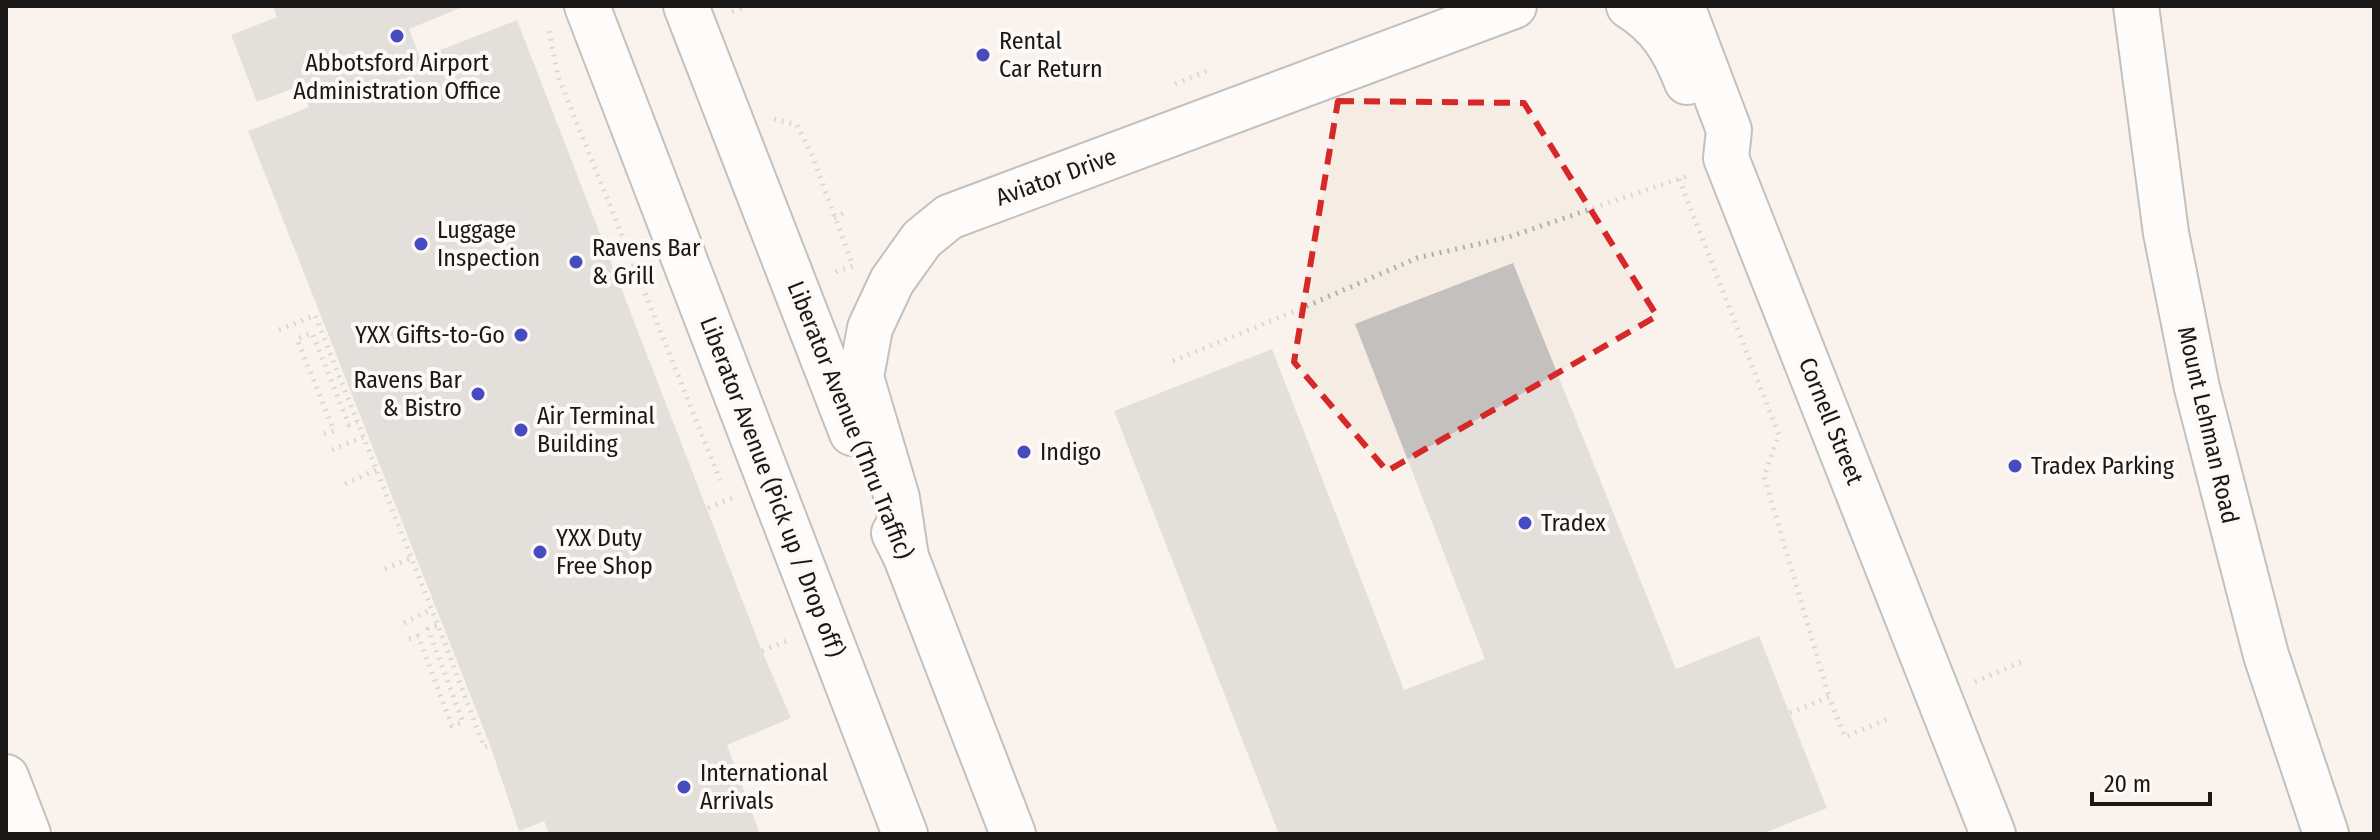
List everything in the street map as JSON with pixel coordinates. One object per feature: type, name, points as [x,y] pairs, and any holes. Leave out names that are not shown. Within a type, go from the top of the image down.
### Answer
[{"type":"street","name":"Liberator Avenue (Pick up / Drop off)","points":[[587,6],[905,834]]},
{"type":"street","name":"Liberator Avenue (Thru Traffic)","points":[[686,6],[876,496],[906,557],[1013,834]]},
{"type":"street","name":"Aviator Drive","points":[[906,557],[897,498],[861,377],[870,328],[892,281],[922,239],[949,217],[1514,6]]},
{"type":"street","points":[[1629,6],[1645,16],[1674,50],[1707,134],[1709,166]]},
{"type":"street","name":"Cornell Street","points":[[1682,6],[1729,130],[1709,166],[1941,696],[1993,834]]},
{"type":"street","name":"Mount Lehman Road","points":[[2136,6],[2166,233],[2197,388],[2266,655],[2326,834]]},
{"type":"street","points":[[6,777],[28,834]]},
{"type":"path","points":[[546,20],[558,76],[722,485]]},
{"type":"path","points":[[1173,85],[1209,70]]},
{"type":"path","points":[[1173,361],[1417,258],[1509,237],[1709,166]]},
{"type":"path","points":[[1679,179],[1779,435],[1764,476],[1829,697],[1845,737],[1890,718]]},
{"type":"path","points":[[834,218],[846,212]]},
{"type":"path","points":[[279,330],[315,315],[484,747],[490,745]]},
{"type":"path","points":[[324,434],[334,431],[297,339],[312,333],[349,425],[357,422]]},
{"type":"path","points":[[332,450],[363,437]]},
{"type":"path","points":[[345,484],[376,470]]},
{"type":"path","points":[[728,499],[734,513]]},
{"type":"path","points":[[385,569],[411,558]]},
{"type":"path","points":[[404,623],[432,609]]},
{"type":"path","points":[[409,639],[418,636],[452,726],[463,722],[428,629],[438,625]]},
{"type":"path","points":[[779,627],[790,656]]},
{"type":"path","points":[[1963,687],[2021,662]]},
{"type":"path","points":[[1790,713],[1829,697]]},
{"type":"highlighted area","points":[[1338,101],[1524,103],[1657,316],[1387,471],[1294,362]]},
{"type":"shaded area","points":[[6,6],[2374,6],[2374,834],[6,834]]},
{"type":"building","name":"Air Terminal Building","points":[[273,6],[465,6],[409,29],[420,58],[517,20],[762,651],[791,718],[727,745],[760,834],[549,834],[544,821],[519,831],[490,745],[248,131],[309,107],[300,86],[257,102],[231,35],[277,17]]},
{"type":"building","name":"Tradex","points":[[1513,263],[1676,669],[1759,636],[1827,808],[1762,834],[1279,834],[1114,411],[1272,349],[1404,690],[1485,659],[1355,324]]},
{"type":"place","name":"Abbotsford Airport Administration Office","points":[[397,36]]},
{"type":"place","name":"Rental Car Return","points":[[983,55]]},
{"type":"place","name":"Luggage Inspection","points":[[421,244]]},
{"type":"place","name":"Ravens Bar & Grill","points":[[576,262]]},
{"type":"place","name":"YXX Gifts-to-Go","points":[[521,335]]},
{"type":"place","name":"Ravens Bar & Bistro","points":[[478,394]]},
{"type":"place","name":"Air Terminal Building","points":[[521,430]]},
{"type":"place","name":"Indigo","points":[[1024,452]]},
{"type":"place","name":"Tradex Parking","points":[[2015,466]]},
{"type":"place","name":"Tradex","points":[[1525,523]]},
{"type":"place","name":"YXX Duty Free Shop","points":[[540,552]]},
{"type":"place","name":"International Arrivals","points":[[684,787]]}]
